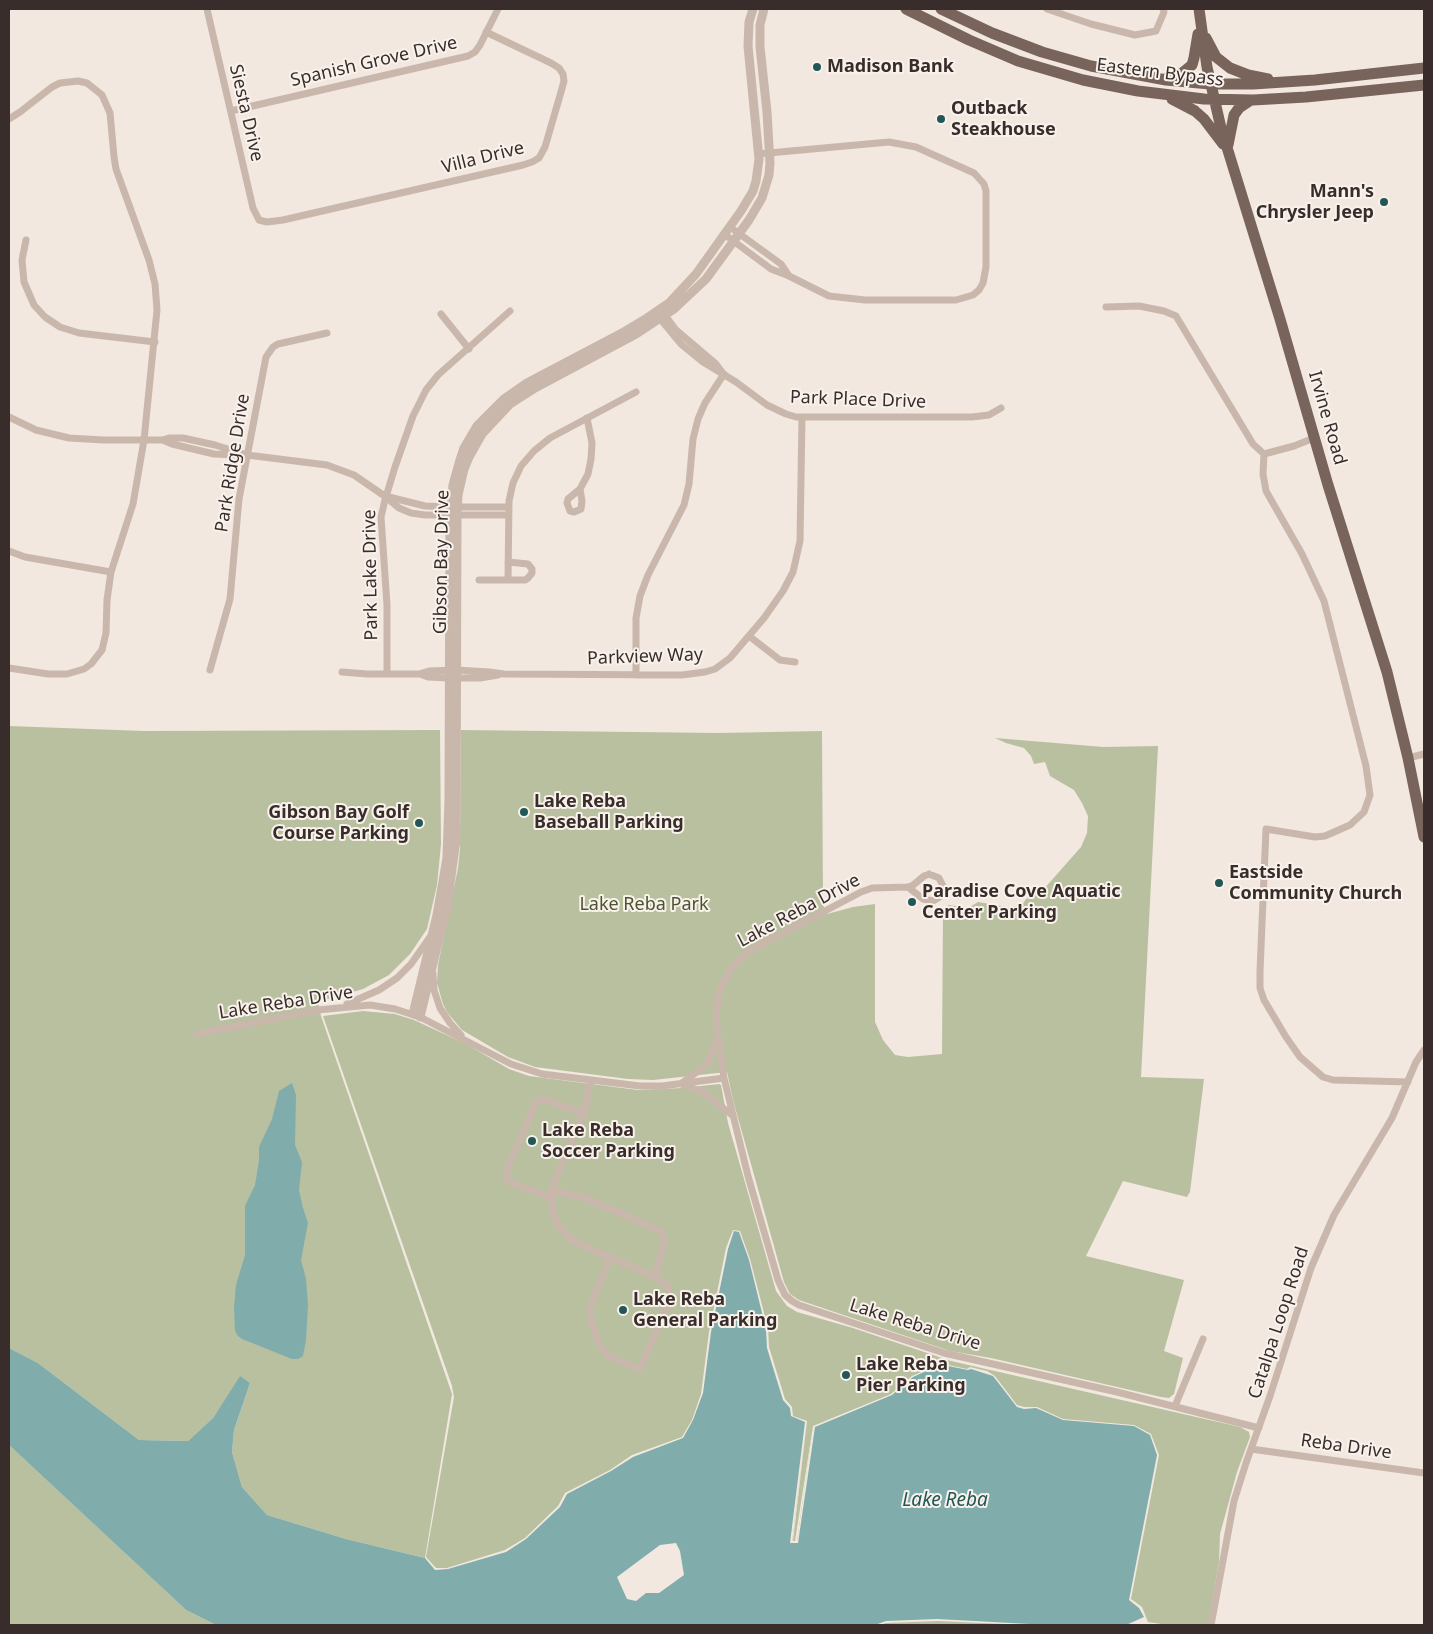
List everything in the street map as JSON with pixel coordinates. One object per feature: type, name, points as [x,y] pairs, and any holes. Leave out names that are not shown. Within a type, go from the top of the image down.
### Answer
[{"type":"main road","name":"Eastern Bypass","points":[[906,9],[969,40],[1035,66],[1098,84],[1159,94],[1253,100],[1424,85]]},
{"type":"main road","name":"Eastern Bypass","points":[[941,9],[992,33],[1042,52],[1091,66],[1155,79],[1210,84],[1253,84],[1294,82],[1424,68]]},
{"type":"main road","points":[[1155,79],[1181,74],[1192,65],[1200,14]]},
{"type":"main road","points":[[1200,14],[1211,49],[1216,57],[1230,68],[1248,75],[1294,82]]},
{"type":"main road","name":"Irvine Road","points":[[1200,14],[1210,84],[1227,149],[1387,672],[1408,758],[1424,837]]},
{"type":"main road","points":[[1159,94],[1185,104],[1195,111],[1204,119],[1227,149]]},
{"type":"main road","points":[[1227,149],[1234,115],[1239,108],[1253,100]]},
{"type":"street","name":"Siesta Drive","points":[[207,9],[253,208],[256,215],[262,221]]},
{"type":"street","name":"Gibson Bay Drive","points":[[660,314],[687,285],[727,230],[752,191],[758,170],[758,154],[748,46],[749,22],[752,9]]},
{"type":"street","name":"Gibson Bay Drive","points":[[416,1016],[433,967],[447,906],[451,858],[453,763],[454,511],[456,472],[464,448],[477,426],[494,407],[527,383],[660,314],[685,299],[706,279],[756,209],[762,198],[769,175],[770,154],[760,47],[760,25],[764,9]]},
{"type":"street","points":[[1047,9],[1091,24],[1135,35],[1156,31],[1164,12],[1163,9]]},
{"type":"street","name":"Spanish Grove Drive","points":[[231,111],[460,58],[475,52],[495,10]]},
{"type":"street","name":"Villa Drive","points":[[262,221],[283,220],[523,165],[539,158],[543,151],[561,92],[564,81],[563,74],[551,63],[486,32]]},
{"type":"street","points":[[9,119],[60,83],[78,81],[95,88],[102,95],[110,113],[116,169],[147,254],[155,284],[157,310],[144,440],[132,504],[112,572],[107,600],[105,642],[97,658],[91,664],[84,669],[66,674],[9,668]]},
{"type":"street","points":[[727,230],[771,269],[789,276],[820,293],[845,299],[948,300],[965,298],[979,290],[985,276],[986,190],[984,184],[974,173],[926,151],[905,144],[889,142],[758,154]]},
{"type":"street","points":[[26,240],[22,260],[24,282],[34,305],[45,317],[60,327],[79,333],[155,342]]},
{"type":"street","points":[[1106,307],[1139,306],[1164,311],[1176,316],[1253,444],[1264,454]]},
{"type":"street","name":"Park Lake Drive","points":[[387,674],[387,605],[381,524],[386,497],[413,416],[421,398],[432,382],[510,311]]},
{"type":"street","points":[[441,314],[469,349]]},
{"type":"street","name":"Park Place Drive","points":[[660,314],[681,344],[703,362],[724,374],[776,410],[786,414],[802,417],[980,417],[989,415],[1001,408]]},
{"type":"street","name":"Park Ridge Drive","points":[[210,670],[230,599],[237,510],[269,351],[278,344],[327,333]]},
{"type":"street","points":[[636,675],[636,618],[640,596],[648,575],[684,505],[698,419],[705,402],[724,374]]},
{"type":"street","points":[[508,580],[509,507],[513,483],[527,458],[550,438],[636,392]]},
{"type":"street","points":[[9,417],[36,430],[69,438],[91,440],[163,440],[176,438],[215,445],[247,455]]},
{"type":"street","name":"Parkview Way","points":[[342,672],[419,674],[429,672],[480,678],[504,674],[694,674],[715,669],[730,658],[778,600],[796,562],[800,530],[802,417]]},
{"type":"street","points":[[580,489],[588,474],[591,459],[592,444],[587,418]]},
{"type":"street","points":[[1264,454],[1294,446],[1314,438]]},
{"type":"street","points":[[163,440],[214,454],[247,455],[336,467],[362,479],[386,497],[454,511],[508,516]]},
{"type":"street","points":[[196,450],[198,441]]},
{"type":"street","points":[[1264,454],[1262,474],[1266,491],[1302,554],[1324,601],[1366,766],[1370,796],[1364,812],[1350,825],[1325,836],[1315,837],[1266,829],[1260,988],[1264,1000],[1286,1038],[1300,1057],[1323,1077],[1333,1080],[1408,1082]]},
{"type":"street","points":[[454,511],[509,507]]},
{"type":"street","points":[[9,551],[25,557],[112,572]]},
{"type":"street","points":[[479,580],[528,578],[532,572],[528,564],[508,562]]},
{"type":"street","points":[[749,636],[780,660],[795,662]]},
{"type":"street","points":[[1408,758],[1424,754]]},
{"type":"street","name":"Gibson Bay Drive","points":[[416,1016],[443,887],[451,858]]},
{"type":"street","points":[[929,874],[939,878],[943,886],[941,896],[932,901],[923,899],[908,887],[929,874]]},
{"type":"street","name":"Lake Reba Drive","points":[[908,887],[872,888],[854,895],[782,933],[743,956],[727,974],[721,988],[716,1012],[724,1078],[732,1115],[778,1280],[785,1294],[799,1305],[944,1353],[1175,1406],[1259,1428]]},
{"type":"street","points":[[340,1007],[379,990],[401,975],[418,956],[434,930]]},
{"type":"street","points":[[433,967],[434,990],[440,1008],[464,1040]]},
{"type":"street","name":"Lake Reba Drive","points":[[196,1034],[340,1007],[376,1006],[395,1009],[416,1016],[499,1059],[522,1069],[542,1074],[640,1086],[681,1084],[724,1078]]},
{"type":"street","points":[[681,1084],[700,1070],[709,1060],[718,1037]]},
{"type":"street","name":"Catalpa Loop Road","points":[[1211,1625],[1231,1513],[1320,1247],[1334,1215],[1392,1118],[1416,1062],[1424,1050]]},
{"type":"street","points":[[591,1081],[584,1113],[557,1176],[552,1195],[554,1217],[566,1235],[580,1245],[655,1277],[667,1285],[669,1303],[640,1369],[606,1354],[598,1342],[591,1321],[590,1308],[610,1258]]},
{"type":"street","points":[[681,1084],[703,1092],[732,1115]]},
{"type":"street","points":[[584,1113],[546,1100],[541,1099],[536,1102],[507,1170],[507,1180],[510,1183],[552,1195],[586,1198],[662,1232],[664,1243],[655,1277]]},
{"type":"street","points":[[1175,1406],[1202,1339]]},
{"type":"street","name":"Reba Drive","points":[[1251,1449],[1424,1473]]},
{"type":"green space","points":[[9,726],[144,731],[440,730],[441,844],[437,885],[427,929],[410,954],[389,975],[363,989],[318,1002],[321,1016],[452,1394],[425,1558],[346,1539],[267,1515],[242,1487],[232,1452],[234,1430],[250,1383],[240,1377],[213,1418],[188,1441],[139,1440],[38,1363],[9,1348]]},
{"type":"green space","name":"Lake Reba Park","points":[[461,730],[719,733],[822,731],[823,905],[827,914],[853,907],[875,904],[875,1022],[883,1040],[895,1055],[908,1057],[942,1054],[943,909],[949,905],[968,908],[978,902],[1008,907],[1022,905],[1026,899],[1043,890],[1081,847],[1087,833],[1088,816],[1074,790],[1050,776],[1045,762],[1034,764],[1031,756],[1024,748],[995,738],[1103,747],[1158,746],[1141,1077],[1204,1079],[1190,1192],[1187,1197],[1123,1181],[1086,1256],[1184,1280],[1164,1351],[1183,1358],[1174,1394],[1169,1398],[1161,1397],[991,1358],[950,1351],[799,1300],[790,1294],[784,1282],[733,1100],[727,1072],[653,1080],[628,1079],[535,1067],[508,1057],[462,1030],[447,1012],[437,983],[438,965],[458,868],[460,849]]},
{"type":"green space","points":[[363,1011],[395,1014],[414,1020],[466,1044],[509,1069],[529,1076],[638,1090],[719,1084],[721,1085],[728,1123],[776,1291],[787,1306],[797,1312],[853,1328],[951,1361],[1240,1427],[1249,1432],[1250,1437],[1237,1472],[1220,1534],[1219,1562],[1208,1625],[1168,1625],[1148,1622],[1142,1607],[1131,1599],[1159,1455],[1151,1434],[1134,1425],[1063,1419],[1037,1407],[1017,1405],[995,1376],[987,1371],[970,1367],[967,1369],[948,1365],[935,1366],[912,1376],[891,1394],[813,1426],[797,1542],[792,1542],[807,1421],[793,1416],[792,1407],[785,1399],[769,1347],[768,1328],[750,1259],[740,1231],[733,1230],[726,1248],[709,1332],[701,1394],[692,1420],[682,1437],[632,1455],[610,1470],[565,1493],[558,1506],[525,1538],[505,1550],[447,1568],[436,1568],[426,1557],[454,1397],[452,1386],[323,1016]]},
{"type":"green space","points":[[9,1445],[186,1610],[216,1625],[9,1625]]},
{"type":"green space","points":[[938,1621],[1026,1625],[880,1625],[886,1623]]},
{"type":"water","points":[[292,1083],[296,1095],[295,1145],[302,1162],[299,1190],[308,1223],[301,1260],[306,1279],[308,1305],[306,1340],[303,1356],[298,1359],[292,1359],[238,1336],[235,1331],[234,1307],[236,1285],[245,1255],[245,1206],[255,1185],[259,1147],[272,1119],[279,1091]]},
{"type":"water","name":"Lake Reba","points":[[734,1231],[739,1232],[749,1260],[766,1329],[767,1348],[783,1400],[790,1408],[791,1416],[805,1422],[790,1543],[798,1543],[815,1427],[892,1395],[913,1377],[935,1367],[948,1366],[971,1369],[993,1376],[1017,1407],[1024,1409],[1036,1408],[1063,1420],[1134,1426],[1150,1435],[1157,1455],[1129,1600],[1139,1608],[1144,1617],[1126,1625],[1048,1625],[937,1619],[886,1621],[875,1625],[216,1625],[186,1610],[9,1445],[9,1348],[38,1363],[139,1440],[188,1441],[213,1418],[240,1376],[250,1383],[234,1430],[232,1452],[242,1487],[267,1515],[346,1539],[425,1558],[435,1570],[448,1569],[506,1552],[526,1539],[560,1507],[567,1494],[633,1457],[683,1438],[693,1420],[703,1393],[711,1332],[728,1249]],"holes":[[[676,1543],[680,1551],[684,1575],[659,1593],[646,1593],[636,1601],[627,1599],[617,1577],[660,1545]]]},
{"type":"pier","points":[[807,1421],[793,1541],[795,1541],[813,1426],[797,1542],[792,1542]]},
{"type":"place","name":"Madison Bank","points":[[817,67]]},
{"type":"place","name":"Outback Steakhouse","points":[[941,119]]},
{"type":"place","name":"Mann's Chrysler Jeep","points":[[1384,202]]},
{"type":"place","name":"Lake Reba Baseball Parking","points":[[524,812]]},
{"type":"place","name":"Gibson Bay Golf Course Parking","points":[[419,823]]},
{"type":"place","name":"Eastside Community Church","points":[[1219,883]]},
{"type":"place","name":"Paradise Cove Aquatic Center Parking","points":[[912,902]]},
{"type":"place","name":"Lake Reba Soccer Parking","points":[[532,1141]]},
{"type":"place","name":"Lake Reba General Parking","points":[[623,1310]]},
{"type":"place","name":"Lake Reba Pier Parking","points":[[846,1375]]}]
